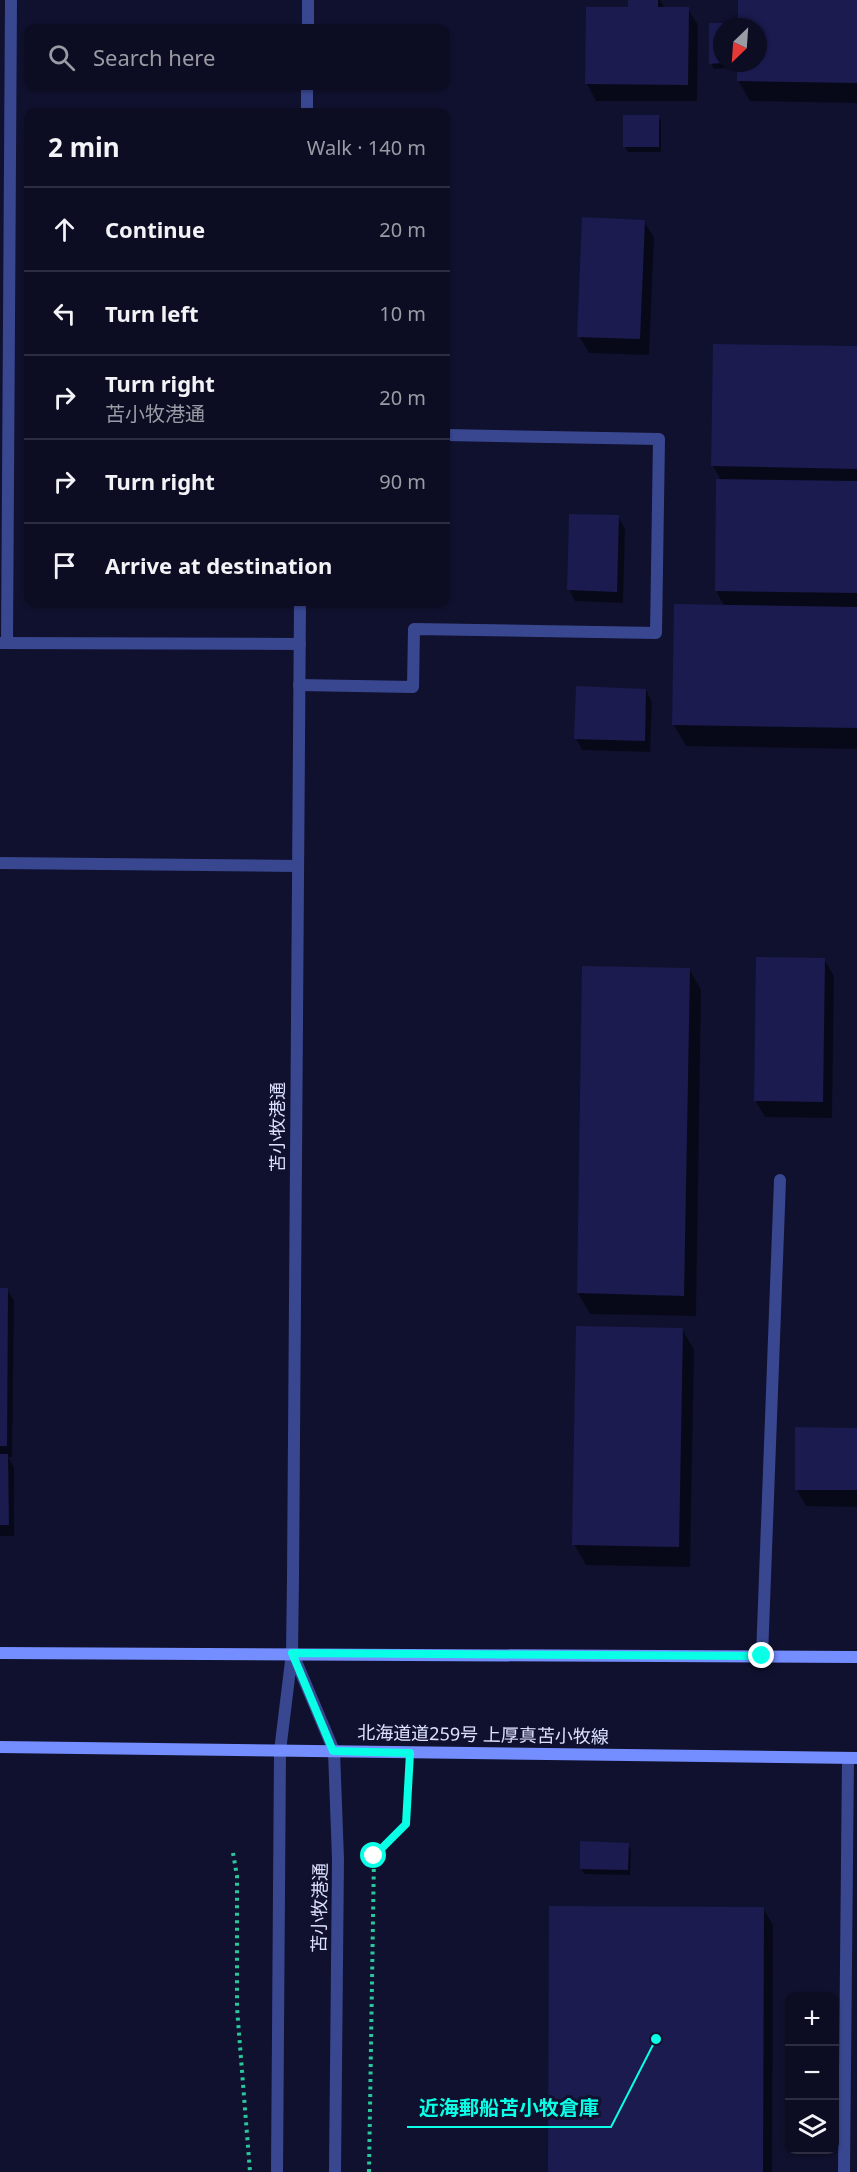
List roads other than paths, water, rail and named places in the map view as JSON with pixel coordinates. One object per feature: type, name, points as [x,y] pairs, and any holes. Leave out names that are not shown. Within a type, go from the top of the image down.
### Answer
[{"type":"main road","points":[[0,1653],[857,1657]]},
{"type":"main road","name":"北海道道259号 上厚真苫小牧線","points":[[0,1747],[852,1758]]},
{"type":"street","points":[[11,0],[4,643],[300,644]]},
{"type":"street","points":[[308,0],[308,24]]},
{"type":"street","points":[[307,90],[307,108]]},
{"type":"street","points":[[299,685],[412,687],[414,628],[656,633],[659,439],[450,435]]},
{"type":"street","name":"苫小牧港通","points":[[277,2172],[280,1751],[292,1653],[300,606]]},
{"type":"street","points":[[0,862],[298,866]]},
{"type":"street","points":[[762,1656],[780,1180]]},
{"type":"street","name":"苫小牧港通","points":[[292,1653],[333,1751],[338,1859],[335,2172]]},
{"type":"street","points":[[844,2172],[852,1758]]},
{"type":"place","name":"近海郵船苫小牧倉庫","points":[[656,2039]]}]
